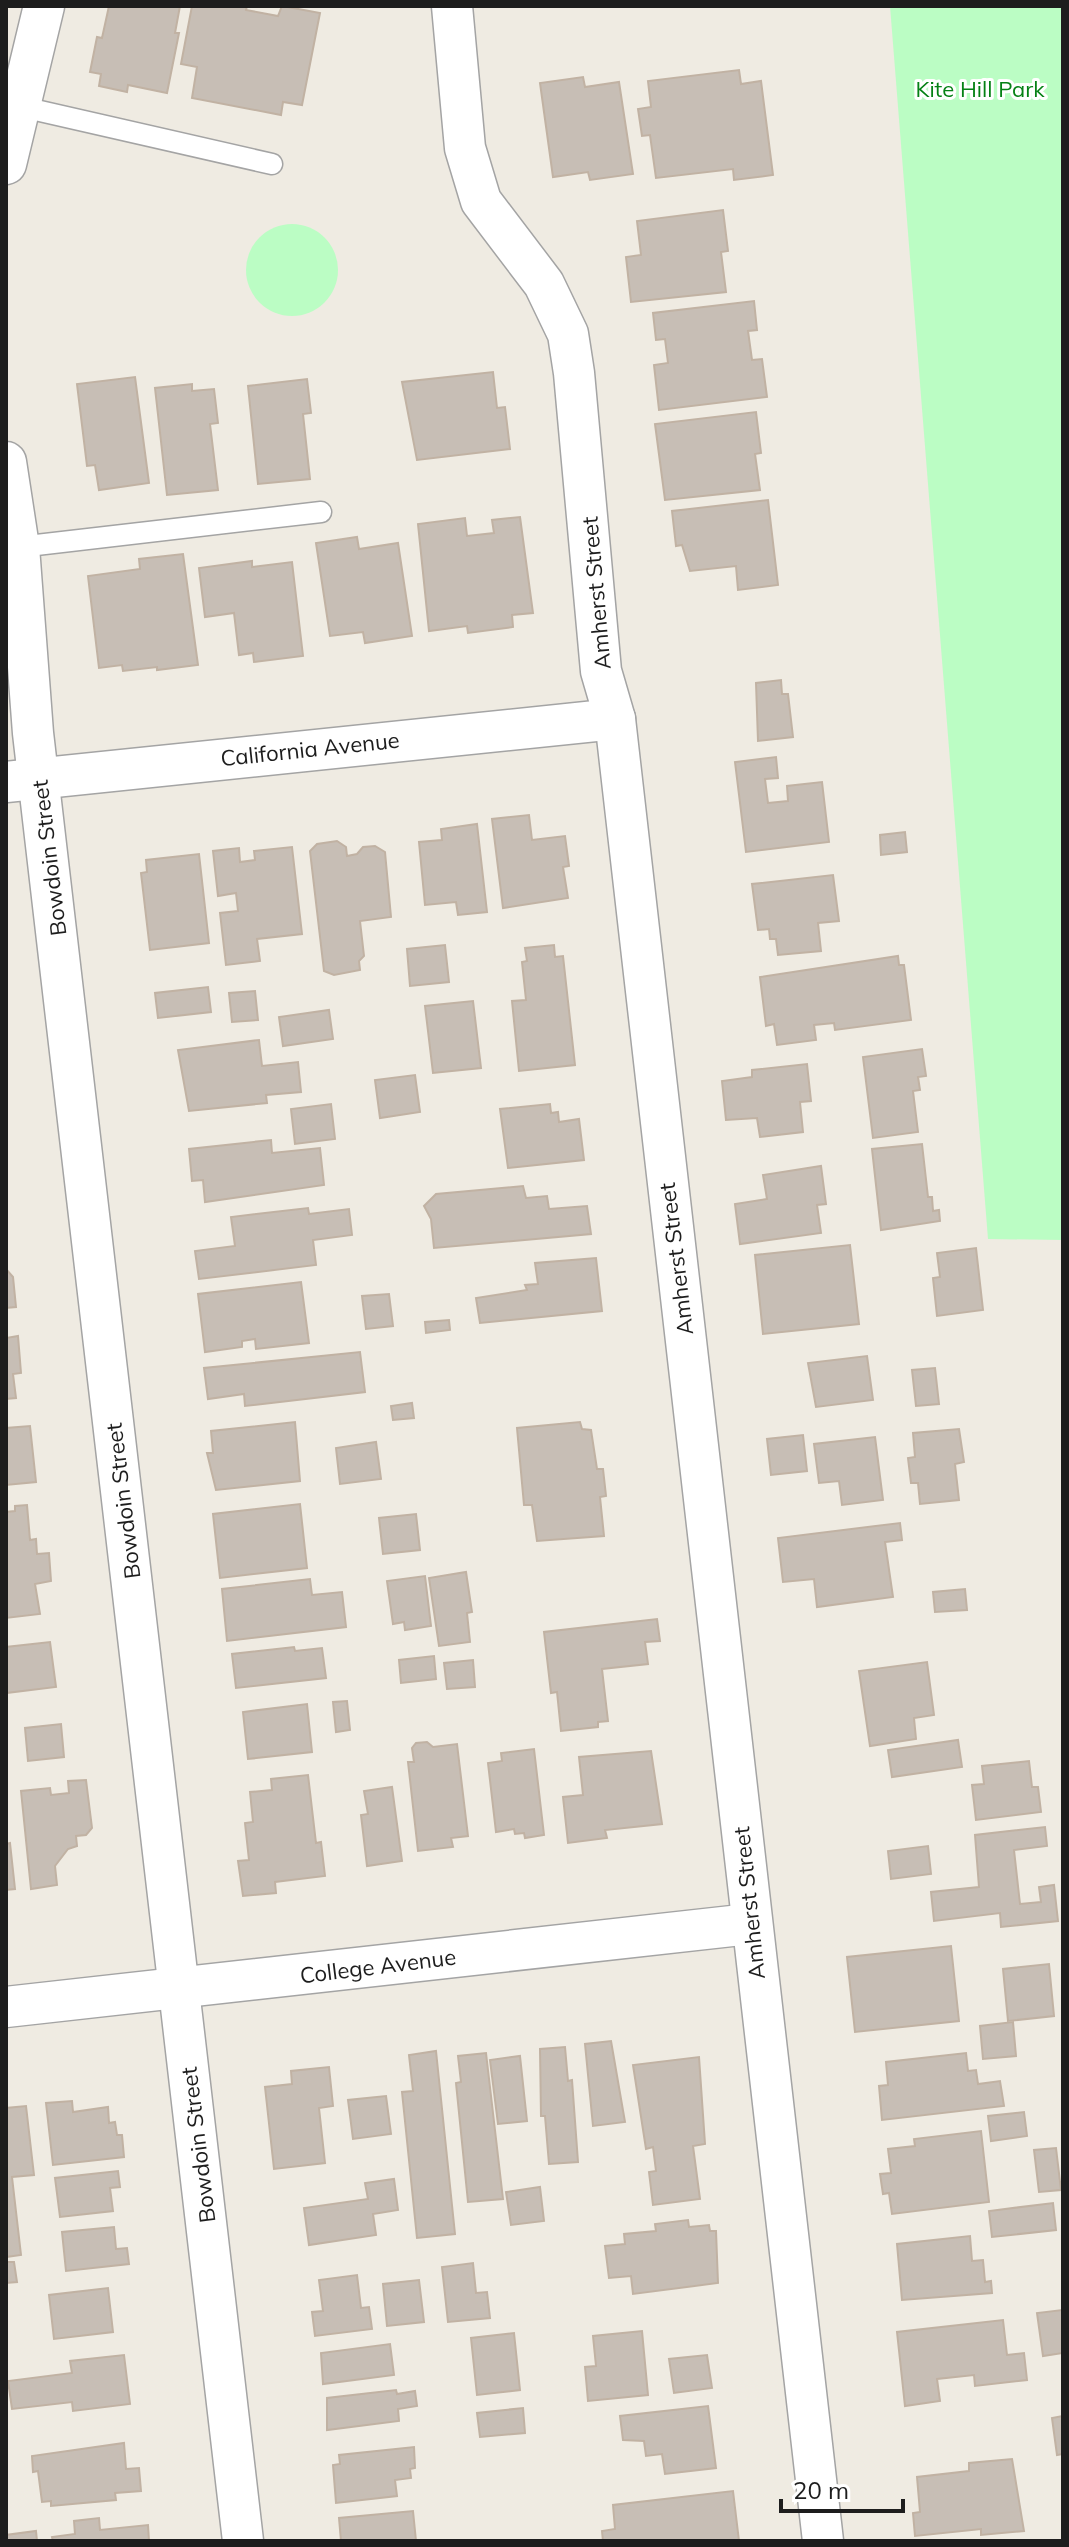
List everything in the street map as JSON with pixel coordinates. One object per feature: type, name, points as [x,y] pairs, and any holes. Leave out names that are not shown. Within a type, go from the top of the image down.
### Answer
[{"type":"street","points":[[6,164],[44,6]]},
{"type":"street","name":"Amherst Street","points":[[452,6],[465,148],[481,201],[544,284],[568,334],[585,469],[601,671],[615,719],[750,1924],[823,2541]]},
{"type":"street","name":"Bowdoin Street","points":[[6,462],[19,547],[33,733],[23,780],[180,1989],[243,2541]]},
{"type":"street","name":"California Avenue","points":[[23,780],[615,719]]},
{"type":"street","name":"College Avenue","points":[[6,2007],[750,1924]]},
{"type":"lane","points":[[18,106],[272,164]]},
{"type":"lane","points":[[19,547],[321,512]]},
{"type":"green space","name":"Kite Hill Park","points":[[890,6],[1063,6],[1063,1240],[988,1239]]},
{"type":"green space","points":[[292,224],[310,227],[325,237],[335,252],[338,270],[335,288],[325,303],[310,313],[292,316],[274,313],[259,303],[249,288],[246,270],[249,252],[259,237],[274,227]]},
{"type":"building","points":[[109,6],[180,6],[175,33],[179,33],[167,93],[128,85],[127,92],[99,86],[101,74],[90,72],[97,37],[102,38]]},
{"type":"building","points":[[192,6],[247,6],[246,10],[278,16],[282,6],[320,13],[302,105],[283,102],[281,115],[192,98],[197,67],[181,64]]},
{"type":"building","points":[[739,70],[741,84],[761,81],[773,175],[734,180],[733,169],[656,178],[650,135],[642,136],[638,109],[651,107],[648,81]]},
{"type":"building","points":[[583,77],[585,87],[619,82],[633,174],[590,180],[588,172],[553,177],[540,83]]},
{"type":"building","points":[[723,210],[728,251],[721,252],[726,292],[631,302],[626,257],[641,255],[637,221]]},
{"type":"building","points":[[754,301],[757,330],[748,331],[752,360],[762,359],[767,397],[659,410],[654,365],[668,363],[665,339],[656,340],[653,313]]},
{"type":"building","points":[[493,372],[497,408],[505,407],[510,449],[417,460],[402,382]]},
{"type":"building","points":[[135,377],[149,483],[99,490],[95,465],[87,466],[77,384]]},
{"type":"building","points":[[307,379],[311,413],[303,414],[310,479],[258,484],[248,386]]},
{"type":"building","points":[[192,384],[192,391],[214,389],[218,423],[210,424],[218,490],[167,495],[155,388]]},
{"type":"building","points":[[756,412],[761,453],[755,454],[760,490],[665,500],[655,424]]},
{"type":"building","points":[[768,500],[778,585],[738,590],[736,566],[690,571],[682,545],[676,546],[672,511]]},
{"type":"building","points":[[520,517],[533,613],[512,615],[513,627],[468,633],[467,626],[429,631],[418,524],[465,518],[467,536],[494,533],[492,520]]},
{"type":"building","points":[[357,537],[359,549],[398,543],[412,636],[365,643],[363,632],[330,636],[316,543]]},
{"type":"building","points":[[183,554],[198,665],[157,670],[157,667],[123,671],[122,665],[99,668],[88,576],[140,569],[139,559]]},
{"type":"building","points":[[252,561],[252,567],[292,562],[303,656],[254,662],[253,653],[239,655],[234,613],[205,617],[199,568]]},
{"type":"building","points":[[781,680],[782,694],[788,694],[793,737],[758,741],[756,683]]},
{"type":"building","points":[[776,757],[778,778],[765,779],[768,803],[788,801],[787,786],[822,782],[829,842],[746,852],[735,762]]},
{"type":"building","points":[[529,815],[532,840],[565,836],[569,866],[563,867],[568,898],[503,908],[492,819]]},
{"type":"building","points":[[477,824],[487,912],[458,915],[456,902],[425,905],[419,842],[442,840],[441,829]]},
{"type":"building","points":[[905,832],[907,852],[881,855],[880,835]]},
{"type":"building","points":[[337,841],[346,847],[347,856],[357,854],[363,847],[375,846],[385,852],[391,917],[360,921],[364,956],[359,961],[360,970],[334,975],[324,971],[310,851],[317,844]]},
{"type":"building","points":[[292,847],[302,934],[257,939],[260,961],[226,965],[220,913],[238,911],[236,893],[218,896],[213,851],[239,848],[240,862],[255,860],[254,851]]},
{"type":"building","points":[[199,854],[209,943],[150,950],[141,873],[147,872],[146,860]]},
{"type":"building","points":[[833,875],[839,921],[818,923],[821,951],[778,955],[776,939],[770,939],[769,929],[758,930],[752,884]]},
{"type":"building","points":[[445,945],[449,982],[410,986],[407,949]]},
{"type":"building","points":[[554,945],[555,957],[563,956],[575,1065],[519,1071],[512,1001],[526,1000],[522,962],[527,961],[525,948]]},
{"type":"building","points":[[898,956],[899,965],[904,965],[911,1020],[835,1030],[834,1023],[814,1025],[816,1040],[777,1045],[774,1024],[766,1026],[760,977]]},
{"type":"building","points":[[208,987],[211,1012],[158,1018],[155,993]]},
{"type":"building","points":[[255,991],[258,1020],[232,1022],[229,993]]},
{"type":"building","points":[[473,1001],[481,1068],[433,1073],[425,1006]]},
{"type":"building","points":[[329,1010],[333,1039],[283,1046],[279,1017]]},
{"type":"building","points":[[259,1040],[262,1066],[298,1062],[301,1092],[266,1095],[267,1103],[189,1111],[178,1050]]},
{"type":"building","points":[[922,1049],[926,1076],[918,1077],[920,1090],[913,1091],[918,1132],[873,1138],[863,1057]]},
{"type":"building","points":[[807,1064],[811,1101],[800,1102],[803,1132],[760,1137],[757,1118],[726,1120],[722,1081],[752,1077],[752,1070]]},
{"type":"building","points":[[415,1075],[420,1112],[380,1118],[375,1080]]},
{"type":"building","points":[[331,1104],[335,1139],[295,1144],[291,1109]]},
{"type":"building","points":[[550,1104],[551,1113],[558,1112],[559,1122],[579,1119],[584,1160],[508,1168],[500,1109]]},
{"type":"building","points":[[271,1140],[272,1153],[320,1148],[324,1185],[205,1202],[203,1180],[192,1181],[189,1149]]},
{"type":"building","points":[[922,1144],[928,1197],[932,1197],[933,1211],[939,1210],[940,1221],[881,1230],[872,1149]]},
{"type":"building","points":[[821,1166],[826,1204],[817,1205],[821,1233],[740,1244],[735,1204],[767,1199],[763,1175]]},
{"type":"building","points":[[523,1186],[526,1198],[547,1196],[549,1209],[587,1206],[591,1234],[434,1248],[431,1219],[424,1206],[436,1194]]},
{"type":"building","points":[[308,1208],[309,1214],[349,1209],[352,1235],[313,1240],[316,1265],[199,1279],[195,1251],[235,1246],[231,1217]]},
{"type":"building","points":[[850,1245],[859,1324],[763,1334],[755,1255]]},
{"type":"building","points":[[976,1248],[983,1310],[937,1316],[933,1278],[940,1277],[937,1253]]},
{"type":"building","points":[[596,1258],[602,1311],[480,1323],[476,1298],[527,1290],[525,1285],[538,1284],[535,1263]]},
{"type":"building","points":[[6,1269],[13,1277],[16,1307],[6,1308]]},
{"type":"building","points":[[301,1282],[309,1343],[256,1349],[255,1339],[242,1341],[242,1347],[205,1352],[198,1294]]},
{"type":"building","points":[[389,1294],[393,1326],[366,1329],[362,1296]]},
{"type":"building","points":[[449,1320],[450,1330],[426,1333],[425,1322]]},
{"type":"building","points":[[18,1336],[21,1373],[13,1374],[16,1398],[6,1399],[6,1338]]},
{"type":"building","points":[[360,1352],[365,1392],[245,1406],[244,1394],[208,1399],[204,1368]]},
{"type":"building","points":[[867,1356],[873,1400],[816,1407],[808,1363]]},
{"type":"building","points":[[935,1368],[939,1404],[916,1406],[912,1370]]},
{"type":"building","points":[[412,1403],[414,1418],[393,1420],[391,1406]]},
{"type":"building","points":[[295,1422],[300,1481],[216,1490],[207,1453],[213,1453],[211,1431]]},
{"type":"building","points":[[580,1422],[582,1429],[591,1430],[597,1469],[603,1469],[606,1496],[600,1497],[604,1536],[537,1541],[532,1505],[524,1505],[517,1428]]},
{"type":"building","points":[[30,1426],[36,1482],[6,1485],[6,1428]]},
{"type":"building","points":[[959,1429],[964,1462],[955,1464],[959,1500],[920,1504],[918,1483],[911,1483],[908,1458],[915,1457],[913,1433]]},
{"type":"building","points":[[803,1435],[807,1471],[771,1475],[767,1439]]},
{"type":"building","points":[[875,1437],[883,1500],[842,1505],[839,1481],[819,1483],[814,1444]]},
{"type":"building","points":[[376,1442],[381,1479],[340,1484],[336,1448]]},
{"type":"building","points":[[300,1504],[307,1568],[220,1578],[213,1514]]},
{"type":"building","points":[[27,1505],[30,1540],[36,1539],[37,1554],[49,1553],[51,1581],[35,1584],[40,1614],[6,1618],[6,1512],[15,1511],[15,1506]]},
{"type":"building","points":[[416,1514],[420,1550],[383,1554],[379,1518]]},
{"type":"building","points":[[900,1523],[902,1540],[885,1542],[893,1597],[817,1607],[814,1579],[783,1582],[778,1538]]},
{"type":"building","points":[[466,1572],[472,1612],[467,1613],[470,1642],[439,1646],[429,1578]]},
{"type":"building","points":[[425,1576],[431,1626],[405,1630],[404,1622],[393,1624],[387,1581]]},
{"type":"building","points":[[310,1579],[312,1595],[342,1592],[346,1627],[227,1641],[222,1589]]},
{"type":"building","points":[[965,1589],[967,1610],[935,1612],[933,1592]]},
{"type":"building","points":[[657,1619],[660,1641],[645,1642],[648,1664],[602,1669],[608,1721],[598,1722],[598,1727],[561,1731],[557,1692],[551,1693],[544,1632]]},
{"type":"building","points":[[50,1642],[56,1687],[6,1693],[6,1647]]},
{"type":"building","points":[[294,1647],[295,1651],[322,1648],[326,1678],[236,1688],[232,1654]]},
{"type":"building","points":[[434,1656],[436,1679],[401,1683],[399,1660]]},
{"type":"building","points":[[473,1660],[475,1687],[447,1689],[444,1663]]},
{"type":"building","points":[[927,1662],[934,1715],[914,1718],[916,1739],[870,1746],[859,1671]]},
{"type":"building","points":[[347,1701],[350,1730],[336,1732],[333,1702]]},
{"type":"building","points":[[307,1704],[312,1752],[248,1759],[243,1712]]},
{"type":"building","points":[[61,1724],[64,1757],[28,1761],[25,1728]]},
{"type":"building","points":[[958,1740],[962,1767],[892,1777],[888,1750]]},
{"type":"building","points":[[427,1742],[433,1747],[457,1744],[468,1836],[451,1838],[453,1847],[418,1851],[408,1762],[414,1762],[412,1748],[416,1743]]},
{"type":"building","points":[[534,1749],[544,1835],[525,1838],[524,1833],[515,1834],[514,1829],[496,1832],[488,1763],[502,1761],[501,1753]]},
{"type":"building","points":[[651,1751],[662,1824],[605,1830],[607,1838],[568,1843],[563,1797],[583,1795],[579,1757]]},
{"type":"building","points":[[1029,1761],[1032,1787],[1038,1787],[1041,1812],[976,1820],[972,1785],[984,1784],[982,1766]]},
{"type":"building","points":[[308,1775],[316,1843],[321,1842],[325,1876],[275,1882],[276,1893],[243,1896],[238,1861],[249,1860],[245,1823],[253,1822],[250,1792],[272,1790],[271,1779]]},
{"type":"building","points":[[86,1780],[92,1828],[86,1835],[76,1836],[77,1846],[68,1849],[55,1866],[57,1885],[31,1889],[21,1791],[50,1788],[51,1795],[69,1793],[68,1781]]},
{"type":"building","points":[[392,1787],[402,1861],[367,1866],[361,1815],[368,1814],[364,1791]]},
{"type":"building","points":[[1045,1827],[1047,1846],[1014,1850],[1020,1904],[1041,1902],[1039,1887],[1054,1885],[1058,1921],[1001,1927],[1000,1913],[934,1921],[931,1892],[979,1887],[975,1835]]},
{"type":"building","points":[[10,1843],[15,1889],[6,1890],[6,1844]]},
{"type":"building","points":[[928,1846],[931,1874],[891,1879],[888,1851]]},
{"type":"building","points":[[951,1946],[959,2021],[855,2032],[847,1957]]},
{"type":"building","points":[[1049,1964],[1054,2016],[1008,2021],[1003,1969]]},
{"type":"building","points":[[1013,2022],[1016,2056],[983,2059],[980,2026]]},
{"type":"building","points":[[611,2041],[625,2122],[593,2126],[585,2044]]},
{"type":"building","points":[[565,2047],[568,2081],[572,2080],[578,2162],[549,2164],[545,2116],[541,2116],[540,2049]]},
{"type":"building","points":[[436,2051],[455,2234],[417,2238],[402,2092],[413,2091],[409,2055]]},
{"type":"building","points":[[486,2053],[503,2199],[468,2202],[456,2083],[461,2082],[458,2056]]},
{"type":"building","points":[[966,2053],[968,2071],[976,2070],[978,2084],[1000,2081],[1004,2106],[882,2120],[879,2086],[888,2085],[886,2062]]},
{"type":"building","points":[[520,2056],[527,2121],[498,2124],[490,2060]]},
{"type":"building","points":[[699,2057],[705,2144],[693,2146],[700,2199],[653,2205],[649,2172],[656,2171],[653,2147],[646,2149],[633,2065]]},
{"type":"building","points":[[329,2067],[333,2106],[319,2108],[325,2163],[274,2169],[265,2087],[292,2084],[291,2071]]},
{"type":"building","points":[[386,2096],[391,2134],[353,2139],[348,2100]]},
{"type":"building","points":[[72,2101],[73,2112],[108,2107],[109,2123],[115,2122],[117,2135],[122,2135],[124,2157],[53,2165],[46,2103]]},
{"type":"building","points":[[26,2106],[34,2175],[12,2177],[21,2255],[6,2257],[6,2108]]},
{"type":"building","points":[[1024,2112],[1027,2136],[991,2141],[988,2116]]},
{"type":"building","points":[[981,2131],[989,2202],[892,2214],[889,2193],[883,2194],[880,2174],[891,2173],[888,2149],[915,2146],[914,2139]]},
{"type":"building","points":[[1056,2148],[1061,2190],[1039,2192],[1034,2150]]},
{"type":"building","points":[[118,2171],[120,2187],[110,2188],[113,2211],[60,2217],[55,2178]]},
{"type":"building","points":[[394,2179],[398,2210],[373,2214],[376,2235],[309,2245],[304,2208],[368,2199],[365,2183]]},
{"type":"building","points":[[540,2187],[544,2221],[511,2225],[506,2192]]},
{"type":"building","points":[[1053,2203],[1056,2230],[992,2237],[989,2211]]},
{"type":"building","points":[[688,2220],[689,2227],[709,2225],[710,2231],[716,2231],[718,2283],[633,2294],[631,2276],[609,2278],[605,2246],[625,2244],[624,2234],[656,2231],[655,2224]]},
{"type":"building","points":[[114,2227],[116,2249],[127,2248],[129,2264],[66,2271],[62,2232]]},
{"type":"building","points":[[970,2236],[972,2261],[983,2260],[985,2282],[991,2281],[992,2293],[902,2300],[897,2244]]},
{"type":"building","points":[[6,2262],[14,2262],[17,2282],[6,2283]]},
{"type":"building","points":[[473,2263],[476,2293],[487,2292],[490,2318],[448,2322],[442,2267]]},
{"type":"building","points":[[357,2275],[361,2308],[369,2307],[372,2329],[315,2336],[312,2312],[323,2311],[319,2280]]},
{"type":"building","points":[[419,2280],[424,2322],[387,2326],[383,2284]]},
{"type":"building","points":[[108,2288],[113,2332],[54,2339],[49,2295]]},
{"type":"building","points":[[1062,2310],[1063,2353],[1043,2356],[1037,2313]]},
{"type":"building","points":[[1003,2320],[1007,2355],[1024,2353],[1027,2380],[975,2386],[974,2375],[937,2379],[940,2401],[905,2406],[897,2332]]},
{"type":"building","points":[[642,2331],[648,2395],[588,2401],[585,2367],[596,2366],[593,2336]]},
{"type":"building","points":[[514,2333],[520,2390],[477,2395],[471,2338]]},
{"type":"building","points":[[390,2344],[394,2375],[323,2384],[321,2353]]},
{"type":"building","points":[[124,2355],[130,2404],[73,2411],[72,2402],[12,2409],[8,2381],[72,2373],[70,2361]]},
{"type":"building","points":[[707,2355],[712,2388],[674,2393],[669,2359]]},
{"type":"building","points":[[396,2390],[397,2394],[415,2391],[417,2406],[398,2409],[399,2421],[327,2430],[327,2398]]},
{"type":"building","points":[[708,2406],[716,2468],[665,2474],[662,2454],[646,2456],[644,2441],[623,2440],[620,2416]]},
{"type":"building","points":[[523,2408],[525,2433],[480,2437],[477,2413]]},
{"type":"building","points":[[1063,2416],[1063,2454],[1057,2455],[1052,2418]]},
{"type":"building","points":[[124,2443],[126,2469],[139,2468],[141,2491],[115,2493],[116,2500],[51,2506],[51,2501],[42,2502],[38,2471],[33,2472],[32,2456]]},
{"type":"building","points":[[414,2447],[415,2468],[410,2469],[411,2478],[395,2480],[397,2496],[336,2503],[333,2465],[340,2464],[339,2455]]},
{"type":"building","points":[[1012,2459],[1024,2531],[981,2535],[981,2529],[915,2536],[913,2513],[920,2512],[917,2477],[969,2471],[969,2463]]},
{"type":"building","points":[[733,2491],[739,2541],[603,2541],[602,2531],[615,2529],[613,2505]]},
{"type":"building","points":[[413,2511],[416,2541],[341,2541],[339,2518]]},
{"type":"building","points":[[99,2518],[100,2530],[148,2525],[149,2541],[53,2541],[52,2537],[75,2534],[74,2521]]},
{"type":"building","points":[[36,2531],[37,2541],[6,2541],[6,2535]]}]
